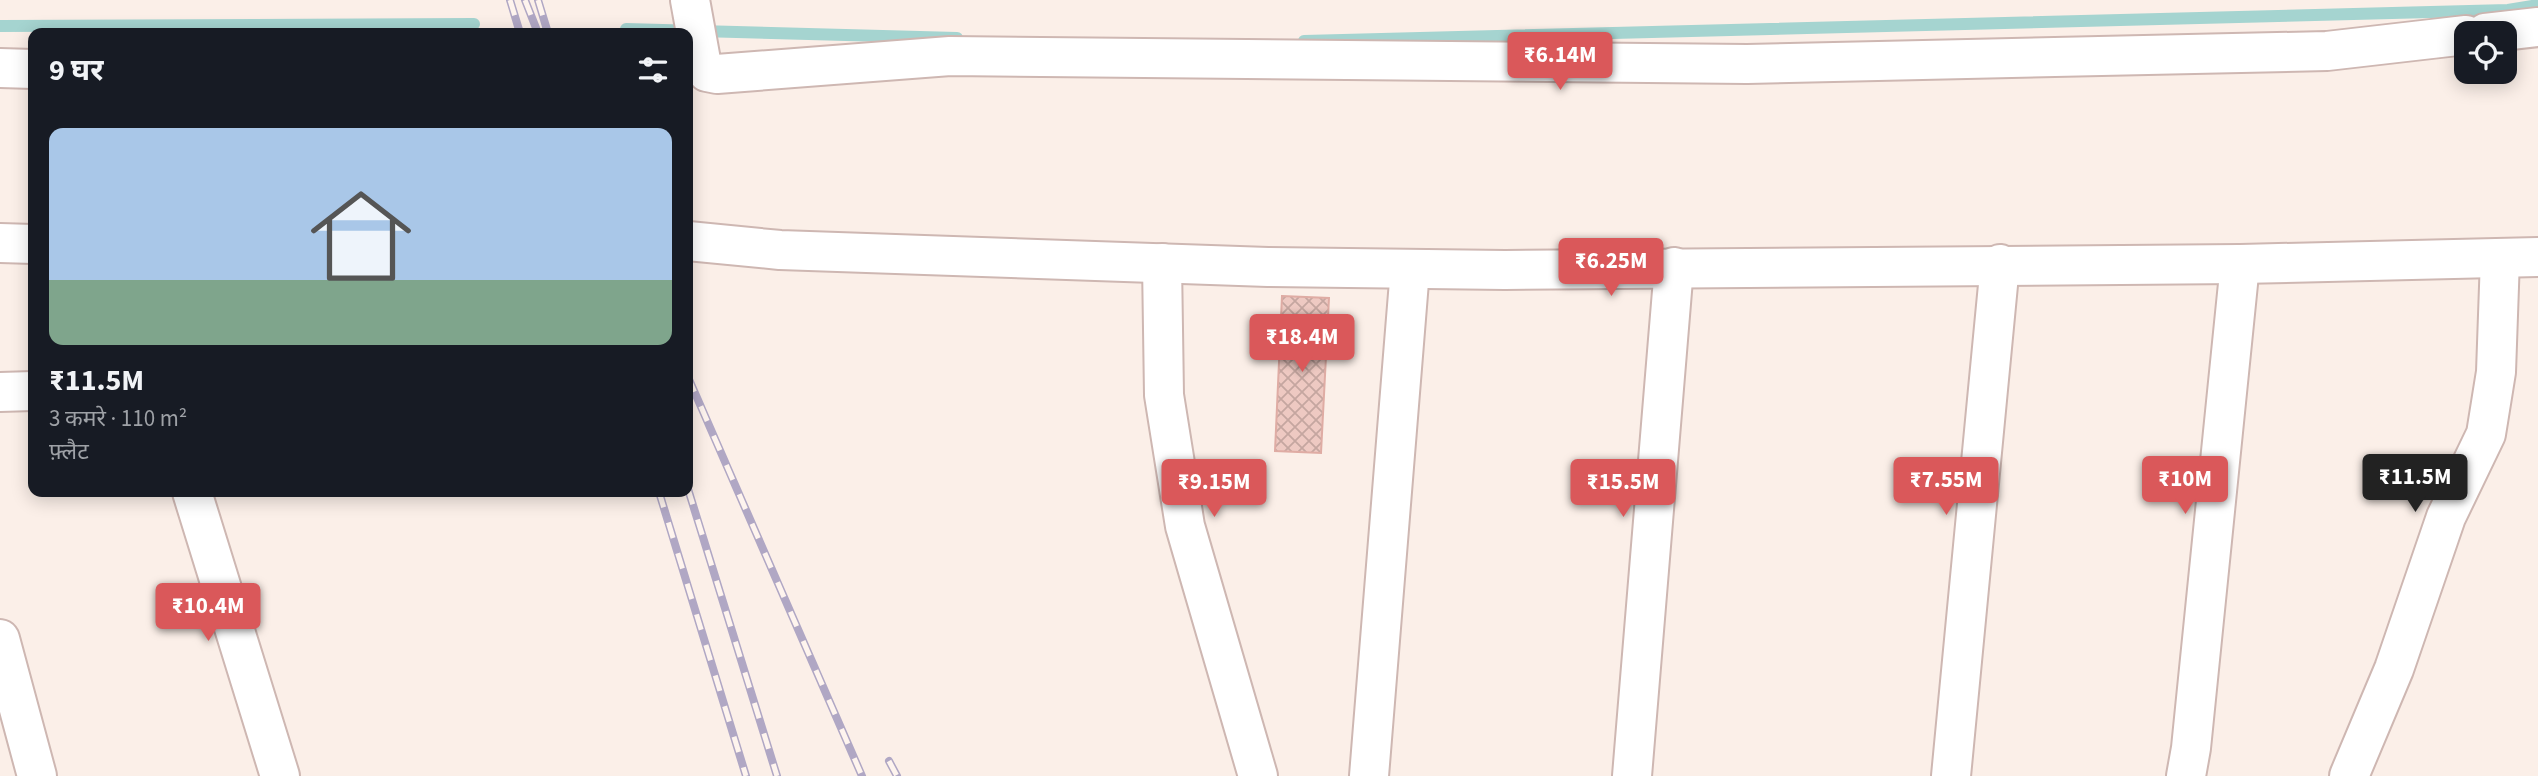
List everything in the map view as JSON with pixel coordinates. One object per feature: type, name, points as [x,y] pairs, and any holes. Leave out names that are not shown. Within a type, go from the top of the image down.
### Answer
[{"type":"street","points":[[690,0],[700,56],[707,72],[717,74],[950,56],[1746,64],[2327,51],[2454,37]]},
{"type":"street","points":[[2517,29],[2538,27]]},
{"type":"street","points":[[0,68],[28,69]]},
{"type":"street","points":[[693,241],[780,250],[1410,268],[2240,264],[2538,257]]},
{"type":"street","points":[[0,243],[28,244]]},
{"type":"street","points":[[2349,776],[2394,669],[2446,517],[2486,435],[2496,372],[2500,258]]},
{"type":"street","points":[[1162,263],[1164,395],[1185,526],[1258,776]]},
{"type":"street","points":[[1951,776],[2000,264]]},
{"type":"street","points":[[2186,776],[2240,264]]},
{"type":"street","points":[[1632,776],[1674,267]]},
{"type":"street","points":[[1369,776],[1410,268]]},
{"type":"street","points":[[0,392],[28,391]]},
{"type":"street","points":[[194,497],[280,776]]},
{"type":"street","points":[[0,639],[37,776]]},
{"type":"building","points":[[1282,296],[1329,298],[1321,453],[1275,451]]},
{"type":"waterway","points":[[1304,41],[2508,10],[2538,5]]},
{"type":"waterway","points":[[0,26],[474,24]]},
{"type":"waterway","points":[[693,31],[957,38]]},
{"type":"railway","points":[[510,0],[518,28]]},
{"type":"railway","points":[[525,0],[536,28]]},
{"type":"railway","points":[[538,0],[546,28]]},
{"type":"railway","points":[[693,388],[862,776]]},
{"type":"railway","points":[[661,497],[746,776]]},
{"type":"railway","points":[[690,497],[777,776]]},
{"type":"railway","points":[[889,761],[897,776]]}]
